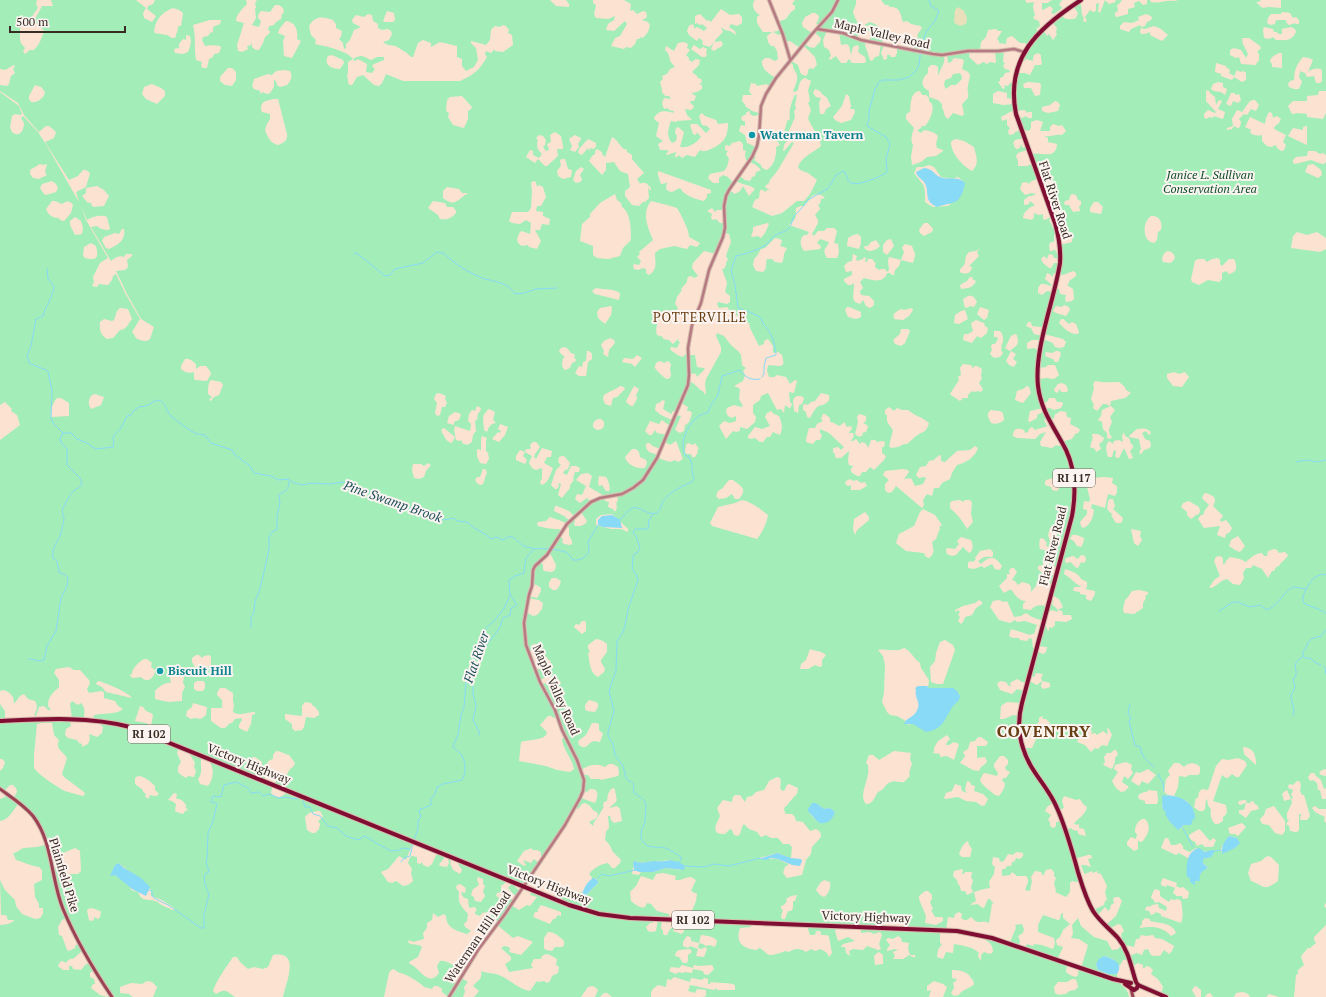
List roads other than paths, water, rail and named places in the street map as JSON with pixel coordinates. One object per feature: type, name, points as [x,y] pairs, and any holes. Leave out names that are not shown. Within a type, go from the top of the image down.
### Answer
[{"type":"main road","name":"Flat River Road","points":[[1082,0],[1041,31],[1030,43],[1017,67],[1014,81],[1013,99],[1015,108],[1057,230],[1061,251],[1059,268],[1039,357],[1038,387],[1046,415],[1069,457],[1074,476],[1075,490],[1072,516],[1021,706],[1020,732],[1023,748],[1029,764],[1053,799],[1058,809],[1080,878],[1093,910],[1101,922],[1122,943],[1128,953],[1132,966],[1134,986],[1133,997]]},
{"type":"main road","name":"Victory Highway","points":[[0,721],[92,720],[112,722],[136,729],[523,887],[578,908],[599,914],[619,917],[963,932],[992,938],[1166,997]]},
{"type":"main road","name":"Plainfield Pike","points":[[0,789],[26,808],[38,824],[50,857],[55,885],[63,909],[80,948],[112,997]]},
{"type":"street","points":[[769,0],[783,35],[790,59]]},
{"type":"street","points":[[817,29],[832,12],[838,0]]},
{"type":"street","name":"Maple Valley Road","points":[[523,887],[570,817],[584,787],[583,776],[577,760],[562,730],[555,710],[540,682],[526,645],[524,623],[528,595],[532,586],[533,570],[546,555],[567,524],[576,515],[584,510],[593,501],[600,498],[622,494],[634,488],[644,479],[656,461],[688,385],[688,348],[691,331],[701,303],[709,270],[723,237],[725,226],[724,203],[726,196],[754,152],[758,139],[760,110],[763,100],[772,83],[790,59],[817,29],[843,33],[861,40],[933,54],[942,55],[968,51],[998,51],[1014,49],[1024,52]]},
{"type":"street","name":"Waterman Hill Road","points":[[449,997],[478,950],[523,887]]},
{"type":"water","points":[[924,168],[932,170],[940,177],[959,179],[965,183],[959,199],[952,203],[937,207],[932,204],[928,199],[927,189],[924,182],[916,172]]},
{"type":"water","points":[[612,515],[620,520],[622,528],[603,527],[598,525],[598,520],[602,516]]},
{"type":"water","points":[[918,686],[927,686],[929,688],[953,688],[960,696],[942,724],[937,728],[926,732],[913,724],[904,724],[917,711],[918,703],[915,688]]},
{"type":"water","points":[[1163,795],[1179,797],[1190,805],[1193,809],[1195,819],[1193,819],[1191,825],[1184,825],[1178,830],[1170,822],[1163,808]]},
{"type":"water","points":[[812,803],[816,803],[824,809],[830,808],[835,812],[833,817],[825,823],[820,823],[808,811]]},
{"type":"water","points":[[1229,836],[1237,838],[1240,843],[1235,848],[1222,854],[1223,844]]},
{"type":"water","points":[[1199,848],[1205,852],[1212,850],[1215,851],[1211,857],[1203,859],[1203,863],[1208,868],[1201,873],[1200,881],[1195,881],[1195,885],[1190,882],[1190,878],[1187,877],[1187,864],[1189,856],[1192,852]]},
{"type":"water","points":[[777,853],[791,858],[801,859],[802,861],[800,866],[792,865],[778,859],[759,859]]},
{"type":"water","points":[[670,860],[679,862],[685,866],[684,870],[666,868],[653,872],[639,872],[634,870],[634,861],[642,863]]},
{"type":"water","points":[[119,863],[124,868],[141,878],[150,887],[146,896],[132,889],[115,875],[110,876],[115,865]]},
{"type":"water","points":[[594,878],[598,881],[598,883],[585,896],[582,895],[586,885]]},
{"type":"water","points":[[1104,956],[1114,960],[1118,964],[1119,970],[1117,974],[1109,974],[1098,970],[1096,964],[1099,959]]},
{"type":"waterway","name":"Flat River","points":[[791,225],[794,216],[808,200],[827,189],[836,175],[844,171],[849,181],[855,184],[869,181],[886,173],[886,159],[890,144],[886,137],[867,126],[869,111],[875,89],[879,82],[883,80],[899,80],[909,77],[916,71],[919,65],[921,48],[926,32],[935,21],[939,11],[931,6],[929,0]]},
{"type":"waterway","name":"Flat River","points":[[762,377],[764,374],[766,358],[776,355],[773,339],[768,329],[763,324],[761,318],[738,308],[735,285],[731,270],[736,256],[762,247],[774,236],[790,227]]},
{"type":"waterway","points":[[354,253],[358,254],[385,276],[390,275],[395,269],[423,263],[437,252],[443,253],[459,266],[477,276],[507,286],[515,294],[536,289],[557,288]]},
{"type":"waterway","name":"Pine Swamp Brook","points":[[47,269],[48,279],[54,286],[43,316],[36,319],[31,346],[27,356],[29,363],[48,371],[52,391],[51,418],[53,423],[63,433],[71,433],[77,439],[96,449],[113,447],[114,435],[121,428],[127,416],[131,415],[134,410],[139,407],[146,406],[157,400],[163,402],[171,416],[196,434],[205,435],[211,443],[232,450],[234,454],[250,466],[254,473],[271,476],[279,480],[288,479],[294,483],[302,485],[311,483],[330,484],[344,482],[372,494],[381,495],[387,501],[398,502],[413,509],[431,514],[436,513],[444,520],[453,518],[457,521],[467,522],[491,539],[496,537],[503,540],[513,537],[522,545],[534,549]]},
{"type":"waterway","name":"Flat River","points":[[620,520],[627,512],[635,507],[653,514],[657,513],[661,508],[664,499],[678,489],[692,482],[694,478],[692,464],[689,457],[685,455],[683,450],[684,439],[691,423],[699,416],[708,412],[718,395],[722,376],[740,370],[748,378],[760,379]]},
{"type":"waterway","points":[[29,659],[40,661],[44,660],[47,646],[56,631],[61,598],[67,586],[68,578],[59,572],[57,561],[53,558],[53,552],[64,520],[62,511],[63,508],[71,493],[82,484],[80,478],[67,465],[67,449],[61,443],[60,439],[63,433]]},
{"type":"waterway","points":[[1296,462],[1307,460],[1317,462],[1326,460]]},
{"type":"waterway","points":[[251,627],[251,618],[254,612],[255,601],[260,589],[266,563],[269,548],[269,537],[272,532],[277,530],[277,516],[280,503],[279,495],[288,489],[289,481]]},
{"type":"waterway","points":[[653,514],[649,520],[648,529],[635,529],[633,533],[636,536],[640,548],[637,553],[634,554],[632,569],[638,580],[628,609],[625,626],[617,641],[616,671],[609,691],[614,711],[608,736],[613,744],[615,755],[623,766],[626,778],[633,783],[634,793],[646,804],[645,822],[641,832],[642,840],[648,846],[665,848],[671,851],[681,857],[679,862]]},
{"type":"waterway","name":"Flat River","points":[[414,840],[418,829],[418,820],[421,817],[419,810],[431,805],[431,799],[435,794],[437,787],[443,784],[462,780],[464,775],[464,761],[461,754],[453,746],[458,735],[461,715],[464,707],[466,682],[473,671],[474,657],[485,629],[495,620],[505,607],[510,595],[509,580],[524,573],[526,558],[534,549],[564,552],[573,560],[584,558],[589,552],[588,542],[598,525]]},
{"type":"waterway","points":[[1326,575],[1319,575],[1312,580],[1303,596],[1305,604],[1326,613]]},
{"type":"waterway","points":[[1219,611],[1233,602],[1238,602],[1250,607],[1260,605],[1267,610],[1275,605],[1286,592],[1293,587],[1306,589]]},
{"type":"waterway","points":[[474,656],[483,650],[499,629],[503,618],[510,615],[511,608],[517,605],[511,596]]},
{"type":"waterway","points":[[1321,665],[1310,658],[1305,658],[1303,656],[1303,652],[1310,640],[1321,636],[1326,630]]},
{"type":"waterway","points":[[1293,716],[1294,710],[1291,694],[1295,686],[1293,680],[1296,675],[1295,665],[1303,656]]},
{"type":"waterway","points":[[1323,666],[1325,668],[1326,675]]},
{"type":"waterway","points":[[473,673],[473,693],[476,706],[473,720],[479,731],[479,735]]},
{"type":"waterway","points":[[1130,704],[1128,713],[1131,718],[1129,722],[1135,745],[1140,747],[1143,756],[1154,767]]},
{"type":"waterway","points":[[1159,774],[1163,783],[1164,791]]},
{"type":"waterway","points":[[148,890],[152,891],[154,898],[168,905],[201,928],[204,928],[204,915],[209,894],[204,879],[205,874],[209,872],[206,862],[208,833],[213,821],[217,804],[211,802],[213,796],[221,797],[224,785],[236,782],[248,788],[251,793],[259,792],[263,796],[269,794],[279,798],[300,798]]},
{"type":"waterway","points":[[303,799],[305,807],[310,807],[313,814],[320,816],[328,826],[337,828],[346,836],[358,840],[365,836],[391,851],[403,848],[410,849]]},
{"type":"waterway","points":[[1182,827],[1193,847]]},
{"type":"waterway","name":"Flat River","points":[[401,862],[404,858],[410,856],[413,843]]},
{"type":"waterway","points":[[1215,851],[1222,850]]},
{"type":"waterway","points":[[685,866],[704,867],[714,864],[729,866],[760,858]]},
{"type":"waterway","points":[[597,879],[602,874],[609,876],[635,870]]},
{"type":"place","name":"Waterman Tavern","points":[[752,135]]},
{"type":"place","name":"Biscuit Hill","points":[[160,671]]},
{"type":"district","name":"POTTERVILLE","points":[[700,317]]},
{"type":"district","name":"COVENTRY","points":[[1044,731]]},
{"type":"park label","name":"Janice L. Sullivan Conservation Area","points":[[1210,182]]}]
